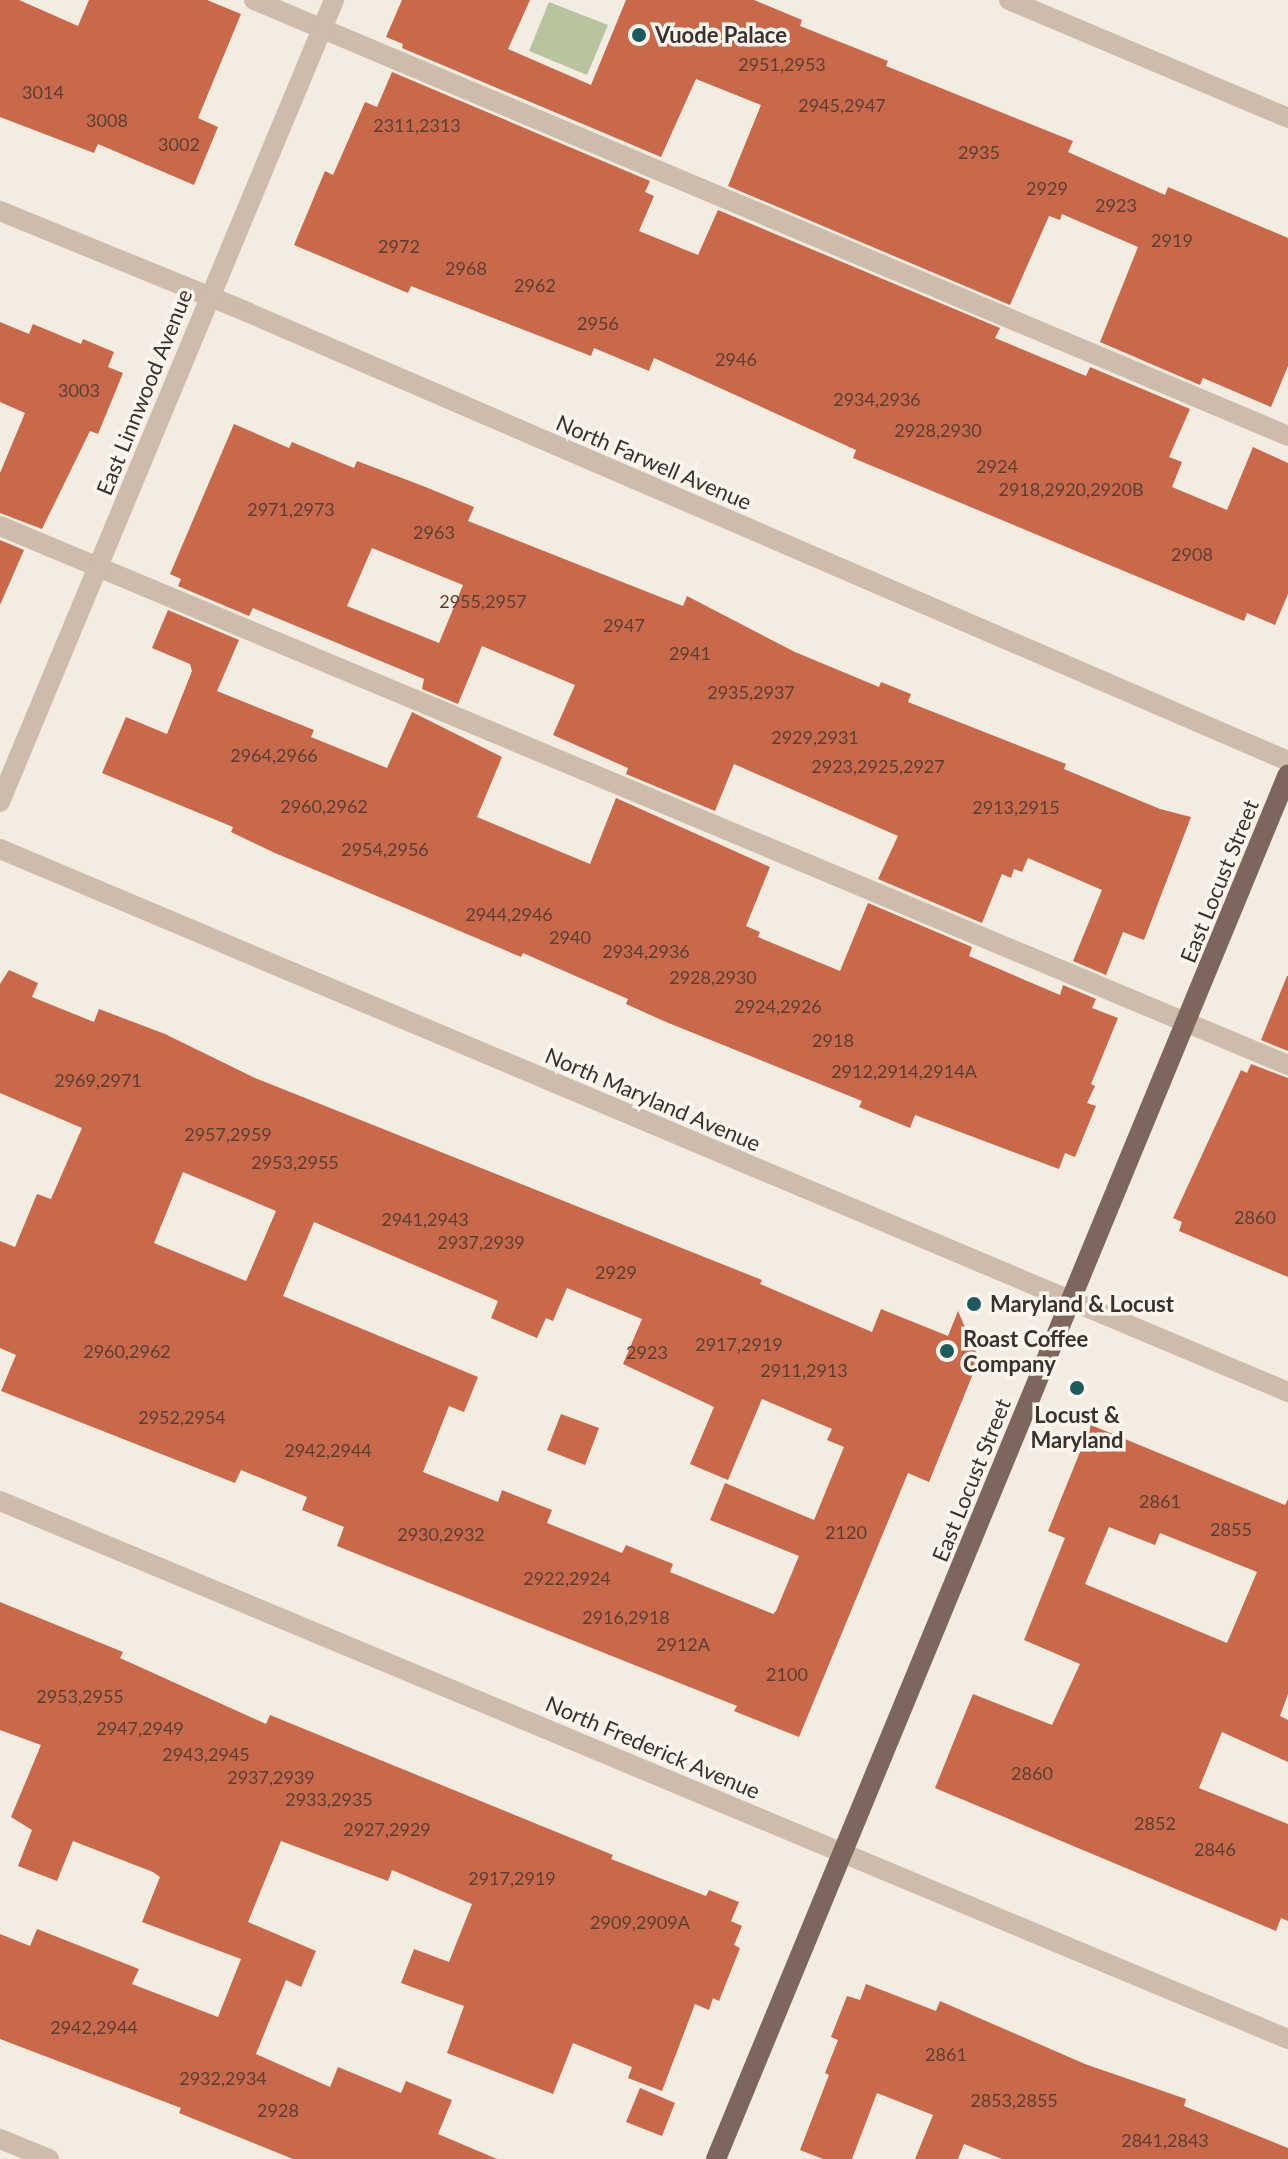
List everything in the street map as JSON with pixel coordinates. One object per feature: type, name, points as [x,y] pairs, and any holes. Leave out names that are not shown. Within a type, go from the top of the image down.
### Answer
[{"type":"main road","name":"East Locust Street","points":[[716,2159],[1288,774]]},
{"type":"street","points":[[254,0],[1288,436]]},
{"type":"street","name":"East Linnwood Avenue","points":[[0,802],[334,0]]},
{"type":"street","points":[[1009,0],[1288,118]]},
{"type":"street","name":"North Farwell Avenue","points":[[0,211],[1288,761]]},
{"type":"street","points":[[0,526],[1288,1065]]},
{"type":"street","name":"North Maryland Avenue","points":[[0,849],[1288,1392]]},
{"type":"street","name":"North Frederick Avenue","points":[[0,1501],[1288,2039]]},
{"type":"street","points":[[0,2139],[49,2159]]},
{"type":"green space","points":[[549,2],[608,25],[587,75],[529,51]]},
{"type":"building","points":[[0,0],[19,0],[78,26],[89,0],[207,0],[241,14],[198,118],[218,127],[194,185],[98,144],[94,153],[0,117]]},
{"type":"building","points":[[402,0],[530,0],[508,49],[591,85],[626,0],[754,0],[802,20],[800,26],[888,61],[886,66],[1073,141],[1068,152],[1165,195],[1168,187],[1288,238],[1288,366],[1271,407],[1203,378],[1200,385],[1100,342],[1138,247],[1062,214],[1060,220],[1049,216],[1010,305],[728,186],[761,105],[696,79],[661,157],[402,48],[403,44],[386,37]]},
{"type":"building","points":[[392,72],[650,181],[645,192],[654,196],[639,231],[698,255],[718,210],[1000,328],[995,338],[1086,376],[1090,367],[1190,409],[1169,457],[1182,462],[1172,487],[1227,510],[1253,447],[1288,463],[1288,594],[1275,625],[1247,613],[1244,621],[853,458],[856,450],[654,358],[649,371],[594,348],[591,356],[411,286],[408,293],[294,245],[325,171],[333,175],[365,102],[377,107]]},
{"type":"building","points":[[0,322],[29,334],[33,324],[81,344],[83,339],[114,352],[108,367],[123,373],[98,434],[90,431],[42,529],[0,513],[0,473],[25,413],[0,402]]},
{"type":"building","points":[[234,424],[289,448],[292,442],[354,468],[357,461],[423,486],[474,507],[468,521],[683,606],[687,596],[795,652],[879,687],[881,682],[911,694],[908,702],[1066,764],[1064,769],[1160,809],[1191,817],[1144,940],[1123,932],[1106,975],[1073,961],[1102,890],[1028,858],[1022,872],[1014,869],[1011,878],[1002,874],[982,923],[878,879],[898,836],[734,764],[715,811],[626,774],[628,768],[553,735],[575,685],[482,646],[458,704],[422,689],[424,679],[253,608],[249,616],[178,586],[181,579],[170,574]],"holes":[[[372,548],[463,585],[439,643],[347,606]]]},
{"type":"building","points":[[0,540],[24,550],[0,605]]},
{"type":"building","points":[[168,610],[239,640],[217,691],[314,730],[311,737],[387,768],[412,712],[502,757],[477,817],[590,864],[616,798],[770,867],[746,926],[760,932],[758,937],[840,971],[868,903],[972,947],[969,956],[1060,995],[1063,985],[1096,999],[1092,1008],[1118,1018],[1091,1084],[1095,1086],[1087,1103],[1096,1106],[1075,1157],[1065,1153],[1059,1169],[915,1115],[910,1128],[859,1107],[862,1101],[666,1022],[626,1004],[628,999],[275,853],[231,832],[233,827],[102,773],[126,717],[167,734],[192,671],[190,664],[152,648]]},
{"type":"building","points":[[9,970],[38,983],[32,997],[94,1022],[99,1009],[165,1034],[255,1078],[762,1280],[760,1284],[872,1332],[881,1309],[948,1336],[958,1311],[979,1359],[929,1482],[908,1473],[799,1737],[734,1711],[737,1706],[337,1546],[344,1527],[302,1510],[307,1497],[241,1470],[235,1483],[1,1391],[16,1355],[0,1348],[0,1241],[15,1247],[37,1194],[51,1199],[82,1128],[0,1093],[0,984]],"holes":[[[183,1172],[276,1211],[246,1281],[154,1243]],[[314,1222],[498,1301],[491,1318],[537,1338],[546,1318],[553,1321],[567,1288],[642,1319],[623,1364],[714,1407],[690,1464],[728,1480],[762,1399],[832,1429],[827,1440],[844,1447],[814,1520],[725,1483],[710,1520],[799,1556],[776,1611],[773,1614],[670,1572],[673,1564],[626,1545],[622,1553],[547,1523],[552,1510],[502,1490],[498,1502],[423,1472],[449,1406],[464,1412],[478,1377],[283,1296]]]},
{"type":"building","points":[[1288,976],[1288,1051],[1261,1040]]},
{"type":"building","points":[[1251,1064],[1288,1078],[1288,1277],[1179,1231],[1182,1222],[1173,1218],[1241,1070],[1247,1073]]},
{"type":"building","points":[[561,1414],[599,1428],[585,1465],[547,1450]]},
{"type":"building","points":[[1091,1425],[1285,1505],[1288,1499],[1288,1694],[1280,1716],[1288,1720],[1288,1762],[1222,1732],[1199,1788],[1288,1824],[1288,1921],[1281,1918],[1276,1931],[935,1788],[973,1694],[1052,1725],[1080,1664],[1024,1640],[1065,1538],[1048,1531]],"holes":[[[1109,1527],[1155,1545],[1160,1533],[1257,1572],[1227,1643],[1085,1584]]]},
{"type":"building","points":[[0,1602],[123,1652],[120,1658],[266,1724],[270,1715],[613,1855],[611,1859],[706,1896],[709,1890],[739,1902],[731,1921],[742,1926],[734,1945],[740,1948],[719,2001],[713,1998],[709,2010],[695,2004],[662,2091],[628,2078],[632,2067],[573,2043],[553,2094],[447,2053],[464,2006],[401,1983],[414,1949],[449,1962],[472,1904],[392,1870],[388,1881],[281,1841],[248,1922],[316,1951],[301,1987],[286,1980],[256,2054],[330,2087],[338,2067],[401,2093],[406,2081],[452,2100],[438,2134],[497,2159],[293,2159],[179,2113],[181,2108],[0,2039],[0,1934],[30,1946],[37,1929],[139,1969],[132,1984],[218,2017],[241,1959],[142,1922],[160,1877],[153,1872],[73,1841],[57,1881],[18,1866],[32,1830],[11,1817],[41,1745],[0,1730]]},
{"type":"building","points":[[866,1984],[936,2011],[940,2001],[1085,2064],[1186,2099],[1184,2106],[1288,2148],[1288,2159],[1002,2159],[964,2144],[958,2159],[915,2159],[933,2115],[877,2093],[852,2159],[823,2159],[800,2150],[829,2075],[825,2073],[838,2040],[831,2037],[847,1996],[860,2000]]},
{"type":"building","points":[[640,2088],[675,2103],[662,2136],[626,2122]]},
{"type":"place","name":"Vuode Palace","points":[[639,35]]},
{"type":"place","name":"Maryland & Locust","points":[[974,1304]]},
{"type":"place","name":"Roast Coffee Company","points":[[947,1351]]},
{"type":"place","name":"Locust & Maryland","points":[[1077,1388]]}]
